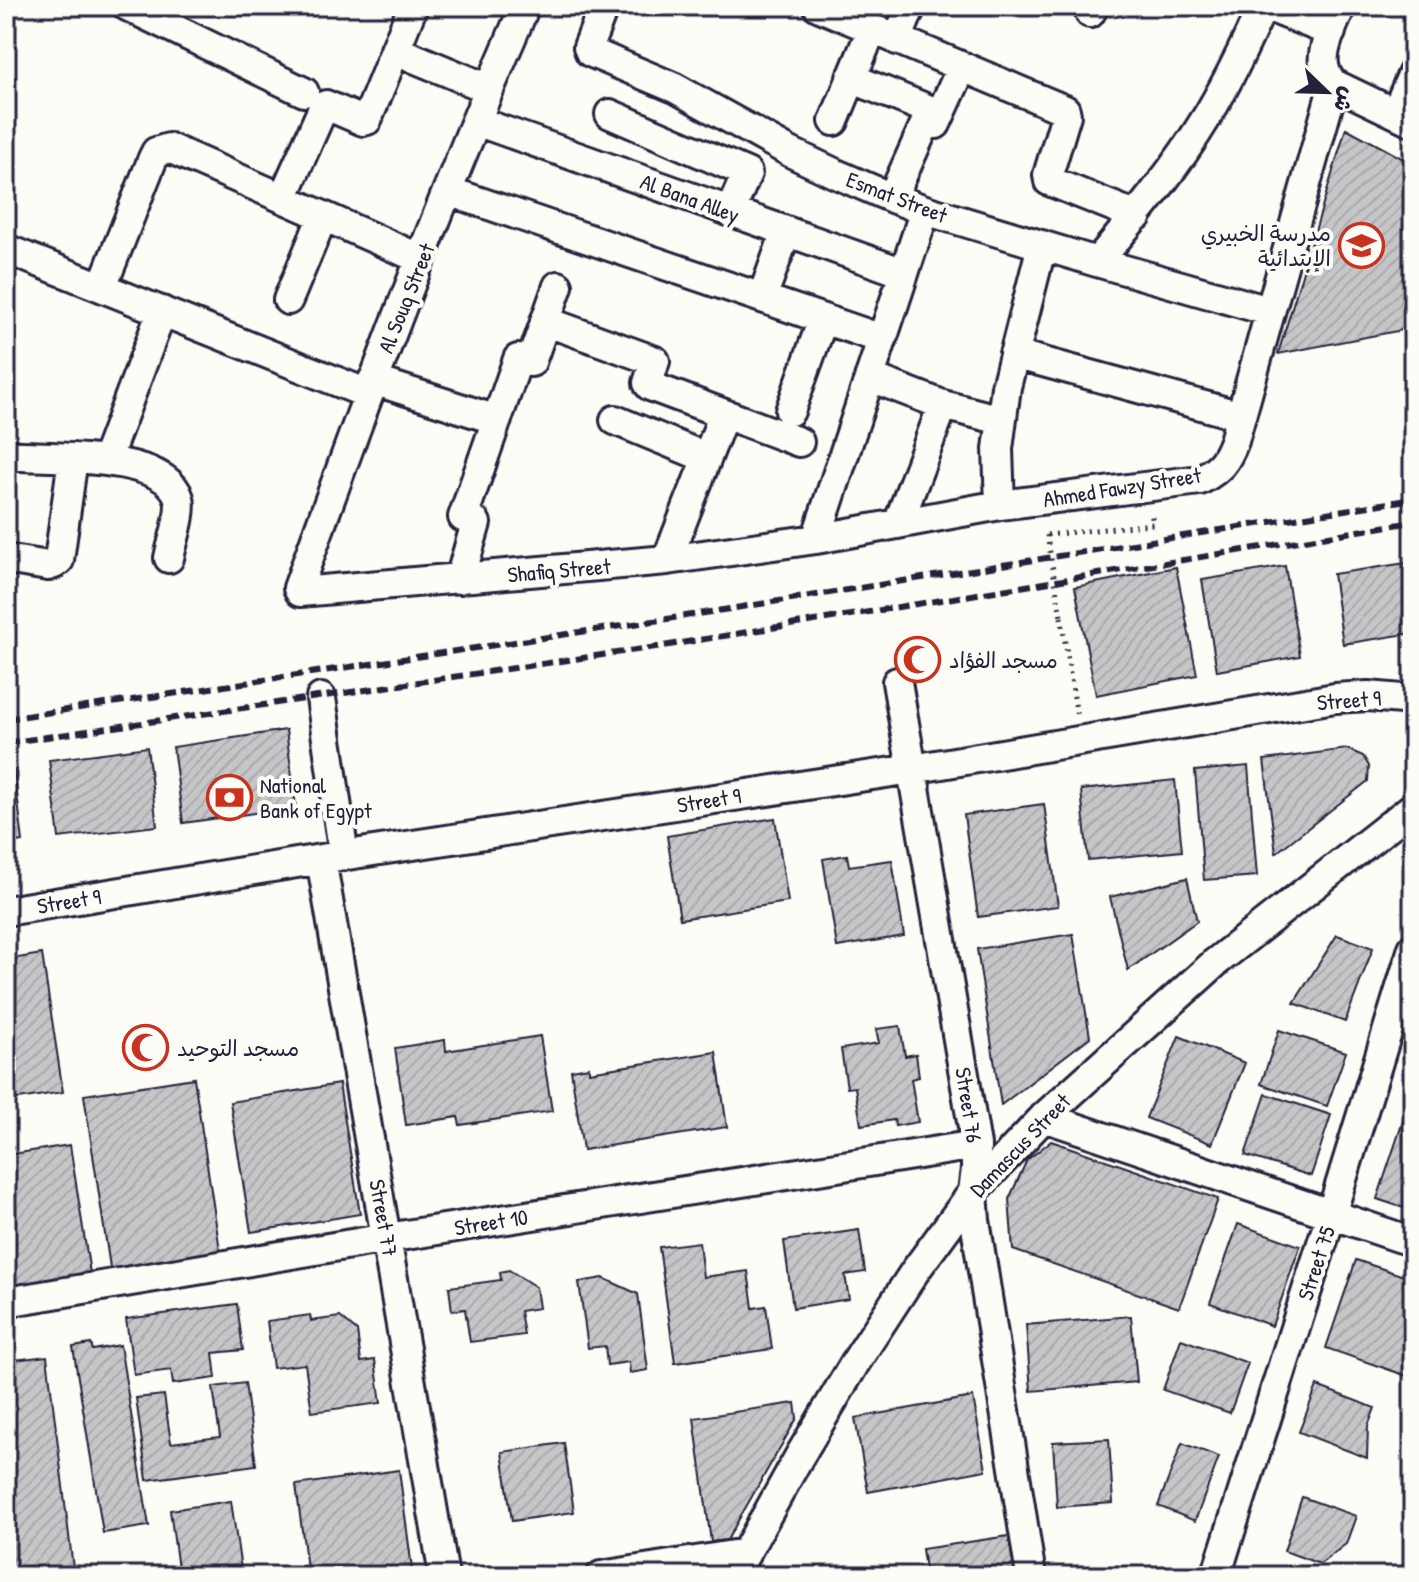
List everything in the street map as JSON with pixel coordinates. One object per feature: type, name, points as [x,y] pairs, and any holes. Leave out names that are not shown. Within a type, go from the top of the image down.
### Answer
[{"type":"street","points":[[127,6],[304,92]]},
{"type":"street","points":[[283,198],[324,106],[363,121],[368,118],[413,6]]},
{"type":"street","name":"Al Souq Street","points":[[301,592],[298,588],[370,387],[525,6]]},
{"type":"street","name":"Esmat Street","points":[[604,6],[588,47],[590,52],[675,88],[834,173],[925,210],[1269,311]]},
{"type":"street","points":[[818,6],[1066,111],[1049,181],[1137,216]]},
{"type":"street","points":[[834,121],[851,78],[911,6]]},
{"type":"street","points":[[1097,262],[1137,216],[1174,166],[1208,114],[1265,6],[1336,19],[1322,64],[1324,72],[1334,84],[1404,118],[1413,73]]},
{"type":"street","points":[[395,50],[489,89]]},
{"type":"street","points":[[892,198],[926,122],[936,124],[962,67]]},
{"type":"street","points":[[851,78],[925,108]]},
{"type":"street","name":"Ahmed Fawzy Street","points":[[816,539],[1000,505],[1200,480],[1216,471],[1228,458],[1241,416],[1334,84]]},
{"type":"street","points":[[610,114],[747,173],[730,212]]},
{"type":"street","name":"Al Bana Alley","points":[[476,121],[904,273]]},
{"type":"street","points":[[102,287],[156,152],[169,148],[421,259]]},
{"type":"street","points":[[448,191],[882,339]]},
{"type":"street","points":[[816,539],[925,210]]},
{"type":"street","points":[[288,300],[323,216]]},
{"type":"street","points":[[762,298],[786,232]]},
{"type":"street","points":[[1000,505],[998,449],[1006,387],[1042,245]]},
{"type":"street","points":[[6,249],[162,311],[370,387],[497,420]]},
{"type":"street","points":[[460,579],[476,523],[463,517],[518,359],[531,362],[558,286]]},
{"type":"street","points":[[106,460],[162,311]]},
{"type":"street","points":[[790,411],[823,319]]},
{"type":"street","points":[[545,321],[655,361],[648,383],[650,386],[799,442]]},
{"type":"street","points":[[1014,354],[1241,416]]},
{"type":"street","points":[[870,377],[943,405],[1001,420]]},
{"type":"street","points":[[898,524],[943,405]]},
{"type":"street","points":[[667,560],[724,414]]},
{"type":"street","points":[[615,420],[707,458]]},
{"type":"street","points":[[6,455],[106,460],[156,475],[173,487],[179,496],[180,506],[169,558]]},
{"type":"street","points":[[6,559],[48,566],[59,560],[73,458]]},
{"type":"street","name":"Shafiq Street","points":[[301,592],[667,560],[816,539]]},
{"type":"street","name":"Street 76","points":[[897,682],[976,1145],[975,1220],[1031,1576]]},
{"type":"street","name":"Street 9","points":[[6,911],[912,769],[1335,698],[1368,696],[1413,700]]},
{"type":"street","name":"Street 77","points":[[321,698],[332,858],[387,1238],[444,1576]]},
{"type":"street","name":"Damascus Street","points":[[739,1564],[855,1363],[915,1271],[973,1192],[1044,1117],[1216,962],[1413,807]]},
{"type":"street","name":"Street 75","points":[[1216,1576],[1413,948]]},
{"type":"street","points":[[1044,1117],[1413,1242]]},
{"type":"street","name":"Street 10","points":[[6,1302],[976,1145]]},
{"type":"street","points":[[601,1576],[739,1564]]},
{"type":"path","points":[[1047,535],[1081,741]]},
{"type":"building","name":"مدرسة الخبيري الإبتدائية","points":[[1346,128],[1413,164],[1413,328],[1278,354]]},
{"type":"building","points":[[1413,562],[1413,633],[1343,644],[1333,574]]},
{"type":"building","points":[[1285,566],[1300,656],[1217,671],[1202,580]]},
{"type":"building","points":[[1176,567],[1197,675],[1096,695],[1075,587]]},
{"type":"building","points":[[286,730],[296,807],[183,823],[173,747]]},
{"type":"building","points":[[147,747],[157,826],[59,838],[49,760]]},
{"type":"building","points":[[1347,749],[1363,756],[1369,766],[1368,781],[1276,853],[1264,760]]},
{"type":"building","points":[[1248,766],[1257,876],[1204,880],[1195,771]]},
{"type":"building","points":[[14,770],[23,841],[6,843],[6,771]]},
{"type":"building","points":[[1175,780],[1182,851],[1088,860],[1081,790]]},
{"type":"building","points":[[1044,804],[1058,906],[978,917],[964,815]]},
{"type":"building","points":[[775,818],[788,902],[680,919],[667,836]]},
{"type":"building","points":[[847,855],[849,866],[892,860],[904,936],[837,947],[823,859]]},
{"type":"building","points":[[1187,878],[1197,921],[1128,970],[1110,897]]},
{"type":"building","points":[[1073,934],[1090,1037],[1001,1105],[977,949]]},
{"type":"building","points":[[1337,935],[1373,948],[1345,1022],[1294,1003]]},
{"type":"building","points":[[42,954],[63,1092],[6,1101],[6,960]]},
{"type":"building","points":[[900,1026],[905,1056],[916,1054],[919,1077],[911,1079],[918,1122],[895,1126],[894,1120],[861,1125],[855,1087],[847,1088],[841,1049],[879,1043],[876,1029]]},
{"type":"building","points":[[1279,1030],[1346,1052],[1327,1106],[1261,1084]]},
{"type":"building","points":[[540,1036],[552,1111],[460,1125],[458,1117],[406,1125],[395,1048],[445,1040],[446,1051]]},
{"type":"building","points":[[1179,1036],[1245,1063],[1212,1144],[1146,1118]]},
{"type":"building","points":[[716,1052],[727,1127],[583,1150],[571,1070],[589,1067],[589,1072]]},
{"type":"building","points":[[194,1078],[221,1257],[111,1274],[84,1095]]},
{"type":"building","points":[[339,1084],[360,1214],[251,1232],[230,1102]]},
{"type":"building","points":[[1266,1094],[1331,1115],[1311,1176],[1245,1155]]},
{"type":"building","points":[[1404,1118],[1413,1121],[1413,1211],[1377,1199]]},
{"type":"building","points":[[1051,1141],[1218,1199],[1179,1308],[1013,1250],[1009,1199],[1027,1160]]},
{"type":"building","points":[[70,1145],[92,1286],[6,1292],[6,1155]]},
{"type":"building","points":[[1238,1224],[1300,1246],[1272,1326],[1210,1303]]},
{"type":"building","points":[[859,1230],[865,1272],[845,1275],[849,1299],[793,1308],[784,1241]]},
{"type":"building","points":[[699,1242],[703,1277],[748,1271],[753,1308],[766,1306],[772,1349],[675,1363],[659,1247]]},
{"type":"building","points":[[1356,1260],[1413,1279],[1413,1378],[1326,1348]]},
{"type":"building","points":[[509,1270],[536,1287],[539,1308],[520,1311],[524,1335],[470,1342],[465,1309],[452,1311],[449,1287],[501,1280],[500,1272]]},
{"type":"building","points":[[603,1278],[638,1294],[648,1370],[630,1373],[629,1362],[607,1365],[605,1346],[588,1348],[579,1282]]},
{"type":"building","points":[[237,1304],[243,1350],[213,1353],[216,1378],[173,1384],[171,1370],[134,1375],[126,1319]]},
{"type":"building","points":[[310,1315],[311,1321],[340,1317],[357,1331],[361,1362],[375,1360],[381,1403],[312,1412],[305,1364],[273,1368],[267,1321]]},
{"type":"building","points":[[1131,1316],[1137,1382],[1031,1391],[1026,1325]]},
{"type":"building","points":[[1181,1339],[1248,1363],[1230,1413],[1163,1390]]},
{"type":"building","points":[[91,1344],[93,1350],[120,1345],[149,1526],[103,1533],[73,1347]]},
{"type":"building","points":[[47,1356],[73,1568],[6,1573],[6,1361]]},
{"type":"building","points":[[245,1383],[256,1465],[147,1480],[136,1398],[164,1395],[171,1443],[220,1437],[213,1387]]},
{"type":"building","points":[[1317,1386],[1375,1408],[1368,1426],[1367,1458],[1299,1432]]},
{"type":"building","points":[[973,1397],[986,1470],[868,1492],[855,1418]]},
{"type":"building","points":[[795,1403],[797,1418],[727,1540],[711,1542],[694,1418]]},
{"type":"building","points":[[1109,1439],[1113,1503],[1057,1507],[1053,1442]]},
{"type":"building","points":[[564,1443],[574,1512],[512,1521],[502,1452]]},
{"type":"building","points":[[1182,1443],[1219,1457],[1195,1521],[1158,1506]]},
{"type":"building","points":[[399,1470],[413,1576],[308,1576],[296,1485]]},
{"type":"building","points":[[1302,1497],[1356,1516],[1346,1544],[1320,1564],[1284,1551]]},
{"type":"building","points":[[231,1501],[242,1576],[179,1576],[170,1510]]},
{"type":"building","points":[[1009,1536],[1015,1576],[926,1576],[922,1549]]},
{"type":"railway","points":[[6,719],[667,619],[1413,499]]},
{"type":"railway","points":[[6,743],[663,646],[1413,522]]},
{"type":"place","name":"مدرسة الخبيري الإبتدائية","points":[[1362,246]]},
{"type":"place","name":"مسجد الفؤاد","points":[[918,660]]},
{"type":"place","name":"National Bank of Egypt","points":[[229,798]]},
{"type":"place","name":"مسجد التوحيد","points":[[146,1048]]}]
